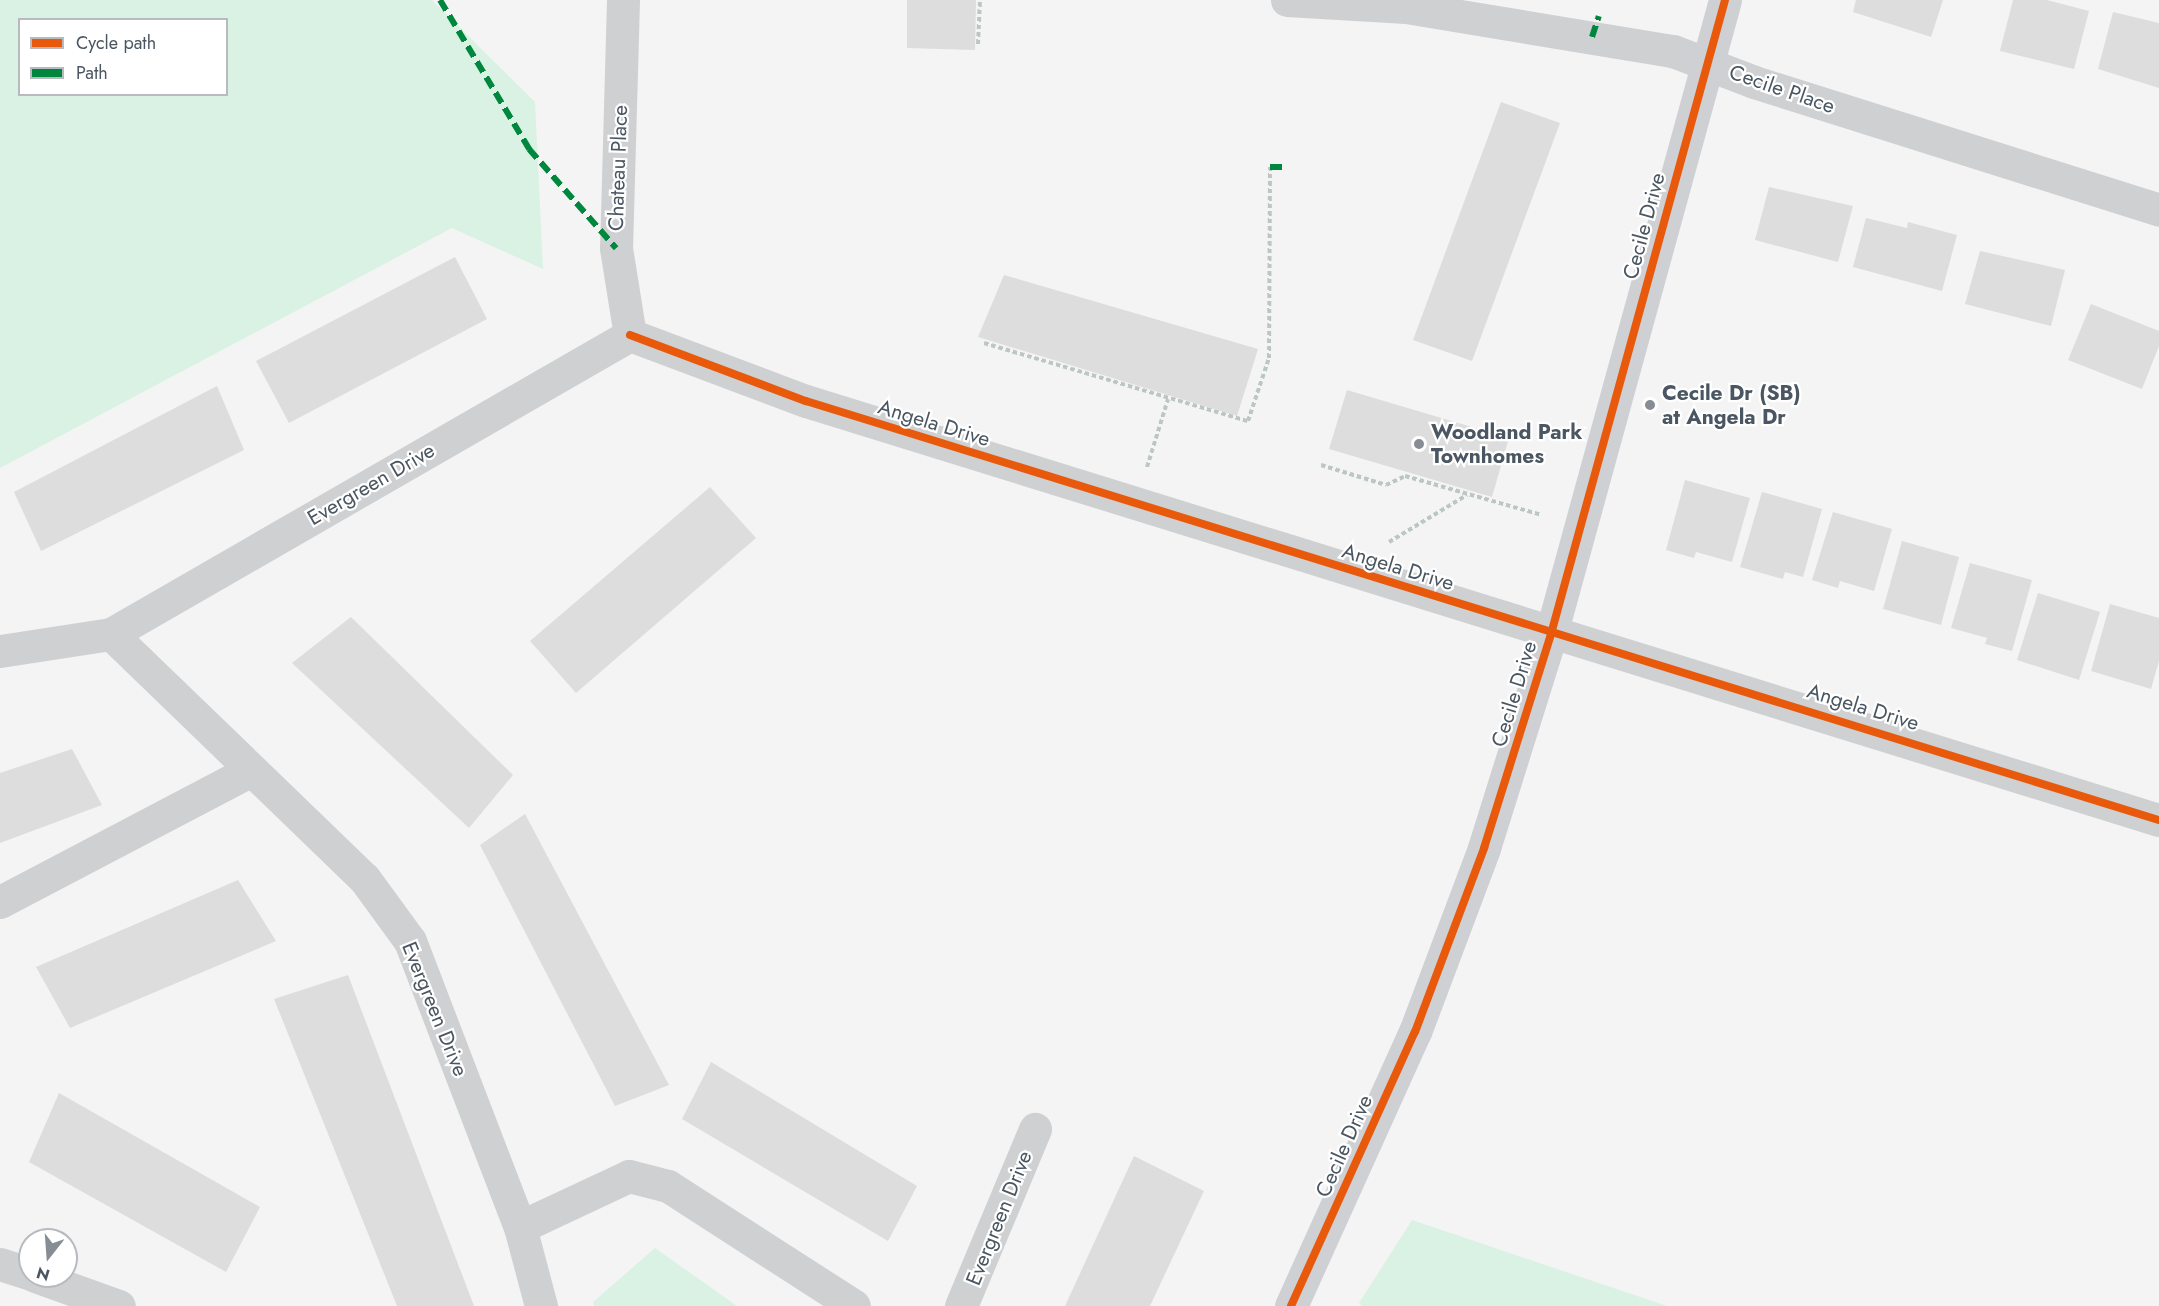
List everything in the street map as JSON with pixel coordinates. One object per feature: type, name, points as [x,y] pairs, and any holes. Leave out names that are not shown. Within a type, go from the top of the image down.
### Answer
[{"type":"street","name":"Chateau Place","points":[[623,0],[616,248],[630,335]]},
{"type":"street","name":"Cecile Place","points":[[1287,0],[1406,7],[1673,51],[1707,62],[1754,82],[2159,210]]},
{"type":"street","name":"Cecile Drive","points":[[1291,1306],[1410,1042],[1459,918],[1551,634],[1725,0]]},
{"type":"street","name":"Evergreen Drive","points":[[0,651],[111,634],[630,335]]},
{"type":"street","name":"Angela Drive","points":[[630,335],[806,401],[1551,634],[1920,743],[2159,820]]},
{"type":"street","name":"Evergreen Drive","points":[[111,634],[249,771],[364,878],[411,941],[520,1227],[541,1306]]},
{"type":"street","points":[[0,902],[249,771]]},
{"type":"street","name":"Evergreen Drive","points":[[961,1306],[1035,1129]]},
{"type":"street","points":[[520,1227],[629,1176],[668,1186],[854,1306]]},
{"type":"street","points":[[0,1264],[18,1270]]},
{"type":"street","points":[[69,1288],[119,1306]]},
{"type":"path","points":[[978,44],[980,0]]},
{"type":"path","points":[[984,343],[1241,422],[1248,421],[1254,414],[1269,358],[1270,167]]},
{"type":"path","points":[[1145,471],[1168,399]]},
{"type":"path","points":[[1320,465],[1386,484],[1405,476],[1542,515]]},
{"type":"path","points":[[1382,547],[1468,494]]},
{"type":"green space","points":[[0,0],[432,0],[535,102],[543,269],[452,228],[0,468]]},
{"type":"green space","points":[[1412,1220],[1667,1306],[1362,1306],[1359,1303]]},
{"type":"green space","points":[[655,1248],[737,1306],[594,1306],[593,1302]]},
{"type":"building","points":[[907,0],[976,0],[975,50],[907,48]]},
{"type":"building","points":[[1856,0],[1943,0],[1931,37],[1853,12]]},
{"type":"building","points":[[2013,0],[2047,0],[2089,11],[2074,69],[2000,51]]},
{"type":"building","points":[[2113,12],[2159,23],[2159,88],[2098,69]]},
{"type":"building","points":[[1501,102],[1560,123],[1472,361],[1413,340]]},
{"type":"building","points":[[1769,187],[1853,206],[1838,262],[1755,240]]},
{"type":"building","points":[[1866,218],[1907,228],[1908,222],[1957,235],[1942,291],[1853,267]]},
{"type":"building","points":[[1980,251],[2065,270],[2051,326],[1965,304]]},
{"type":"building","points":[[455,257],[487,319],[289,423],[256,361]]},
{"type":"building","points":[[1004,275],[1258,349],[1237,416],[978,337]]},
{"type":"building","points":[[2091,304],[2159,331],[2159,346],[2142,389],[2068,360]]},
{"type":"building","points":[[217,386],[244,450],[41,551],[14,492]]},
{"type":"building","name":"Woodland Park Townhomes","points":[[1347,390],[1509,438],[1492,497],[1329,449]]},
{"type":"building","points":[[1685,480],[1750,498],[1732,562],[1696,552],[1694,558],[1666,550]]},
{"type":"building","points":[[710,487],[756,538],[576,693],[530,641]]},
{"type":"building","points":[[1762,492],[1822,509],[1803,577],[1785,572],[1783,579],[1740,567]]},
{"type":"building","points":[[1833,512],[1892,529],[1874,591],[1840,581],[1838,588],[1812,580]]},
{"type":"building","points":[[1902,541],[1959,557],[1941,625],[1883,609]]},
{"type":"building","points":[[1970,563],[2032,580],[2012,651],[1985,644],[1987,638],[1951,628]]},
{"type":"building","points":[[2038,593],[2100,612],[2079,680],[2017,660]]},
{"type":"building","points":[[2110,604],[2159,618],[2159,661],[2151,689],[2091,671]]},
{"type":"building","points":[[351,617],[513,775],[469,828],[292,663]]},
{"type":"building","points":[[72,749],[102,805],[0,843],[0,773]]},
{"type":"building","points":[[525,814],[669,1085],[615,1106],[480,845]]},
{"type":"building","points":[[238,880],[276,941],[70,1028],[36,967]]},
{"type":"building","points":[[348,975],[474,1306],[397,1306],[274,999]]},
{"type":"building","points":[[711,1062],[917,1186],[888,1241],[682,1119]]},
{"type":"building","points":[[59,1093],[260,1207],[226,1272],[29,1162]]},
{"type":"building","points":[[1134,1156],[1204,1191],[1150,1306],[1065,1306]]},
{"type":"marked path","points":[[440,0],[529,149],[616,248]]},
{"type":"marked path","points":[[1592,37],[1599,16]]},
{"type":"marked path","points":[[1270,167],[1285,167]]},
{"type":"cycle path","points":[[1291,1306],[1415,1032],[1484,848],[1551,634],[1725,0]]},
{"type":"cycle path","points":[[630,335],[806,401],[2159,820]]},
{"type":"place","name":"Cecile Dr (SB) at Angela Dr","points":[[1650,405]]},
{"type":"place","name":"Woodland Park Townhomes","points":[[1419,444]]}]
